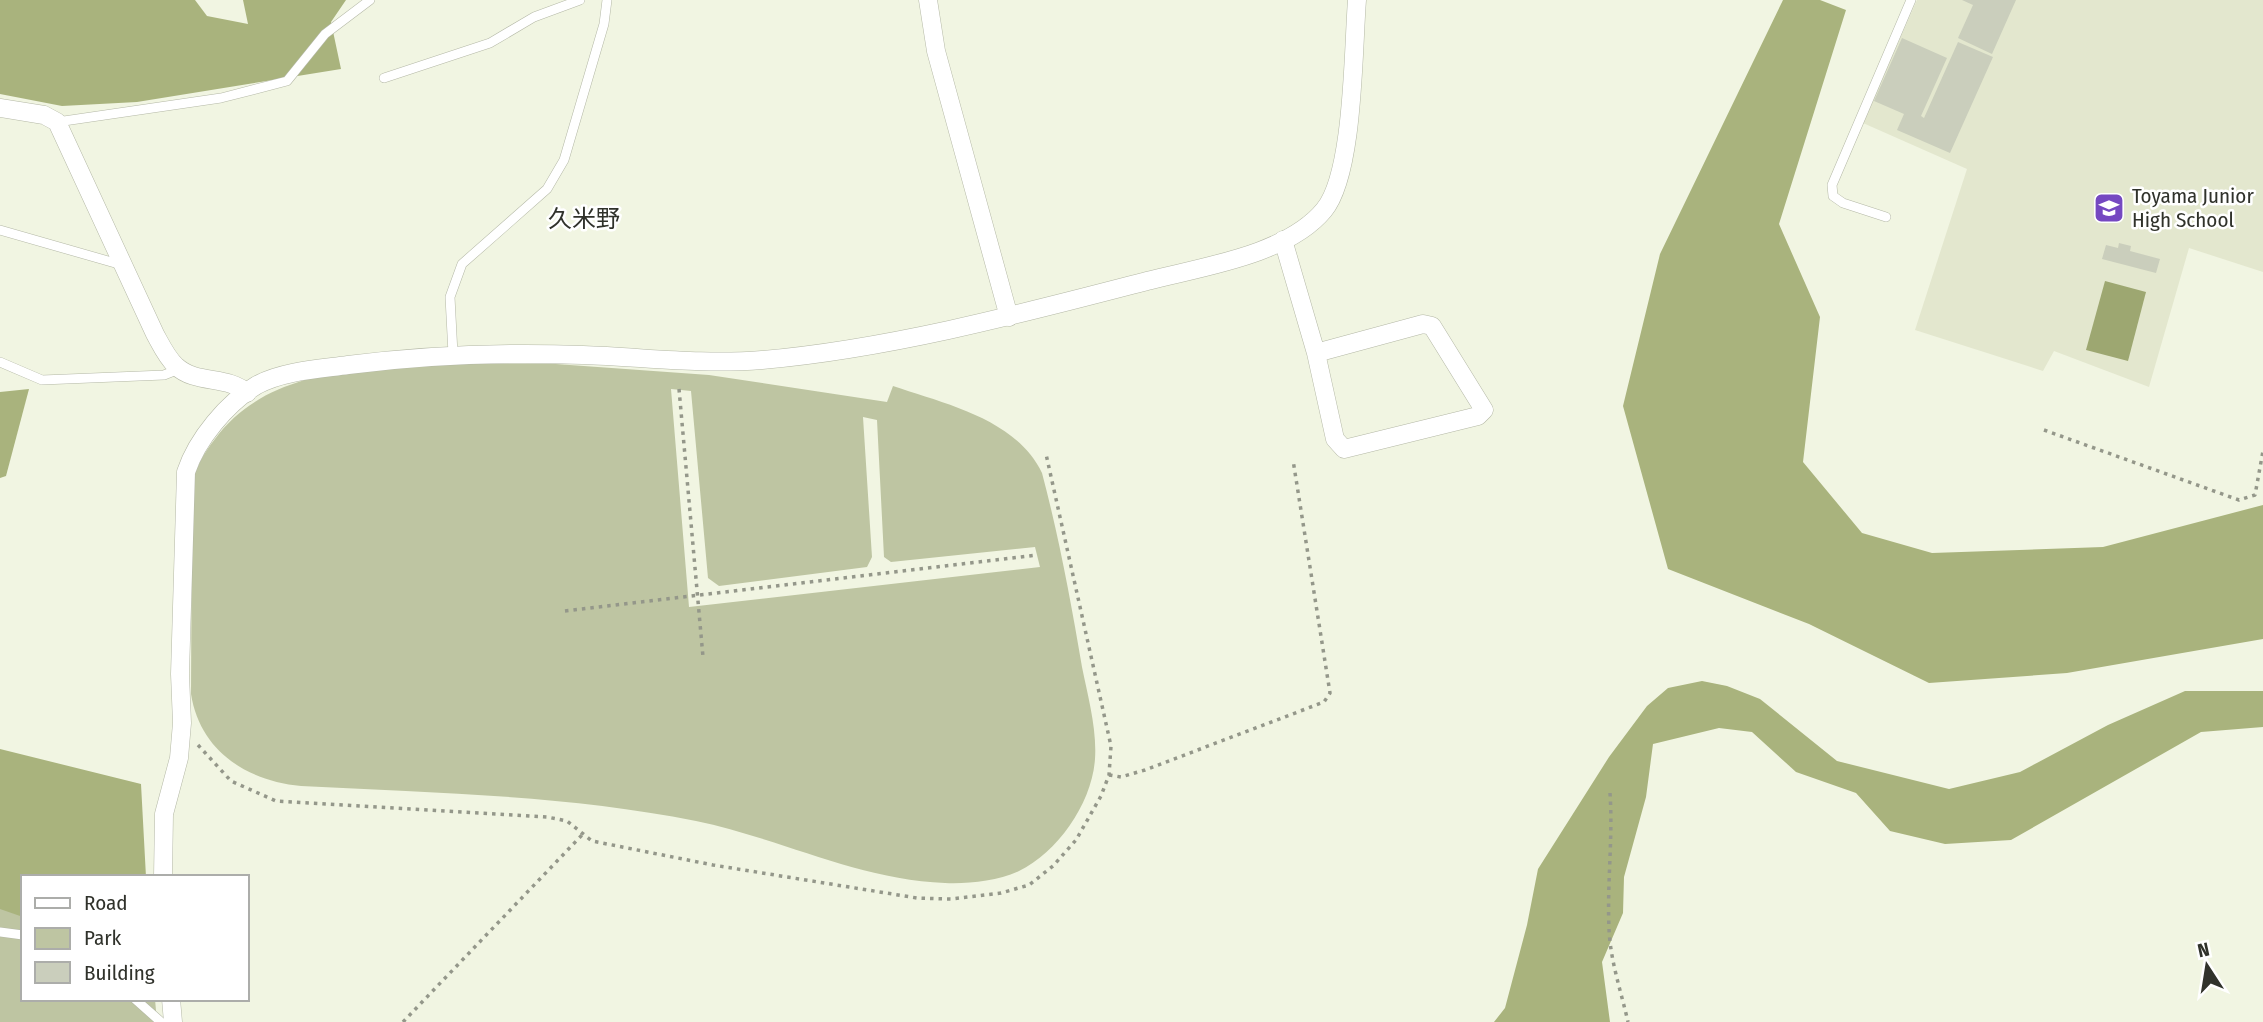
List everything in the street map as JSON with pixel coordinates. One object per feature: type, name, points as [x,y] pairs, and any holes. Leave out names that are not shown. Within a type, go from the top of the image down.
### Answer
[{"type":"street","points":[[928,0],[936,51],[1009,317]]},
{"type":"street","points":[[163,875],[164,814],[179,758],[181,735],[186,472],[199,443],[247,393],[271,379],[297,373],[453,354],[584,355],[709,363],[806,355],[1009,317],[1247,255],[1283,240],[1324,211],[1340,176],[1347,132],[1357,0]]},
{"type":"street","points":[[0,108],[44,115],[57,122],[155,334],[178,369],[195,377],[240,386],[247,393]]},
{"type":"street","points":[[1283,240],[1316,353],[1335,439],[1344,449],[1478,416],[1484,410],[1432,326],[1423,324],[1316,353]]},
{"type":"street","points":[[171,1001],[173,1022]]},
{"type":"lane","points":[[57,122],[221,98],[287,81],[325,34],[370,0]]},
{"type":"lane","points":[[384,78],[490,43],[534,18],[580,0]]},
{"type":"lane","points":[[453,354],[450,297],[462,264],[547,189],[564,160],[604,24],[607,0]]},
{"type":"lane","points":[[1885,217],[1843,203],[1833,195],[1832,185],[1911,0]]},
{"type":"lane","points":[[0,230],[116,266],[125,265]]},
{"type":"lane","points":[[0,362],[42,380],[164,375],[178,369]]},
{"type":"lane","points":[[0,932],[21,935]]},
{"type":"lane","points":[[137,1001],[161,1022]]},
{"type":"path","points":[[679,389],[703,657]]},
{"type":"path","points":[[2044,430],[2239,499],[2255,495],[2263,451]]},
{"type":"path","points":[[181,735],[194,739],[231,781],[276,801],[547,817],[567,821],[592,841],[917,898],[951,899],[1001,893],[1029,885],[1053,866],[1076,839],[1101,796],[1109,775],[1111,746],[1046,454]]},
{"type":"path","points":[[1109,775],[1121,777],[1144,771],[1324,702],[1330,693],[1293,460]]},
{"type":"path","points":[[565,611],[1037,555]]},
{"type":"path","points":[[1610,793],[1612,844],[1609,929],[1612,959],[1628,1022]]},
{"type":"path","points":[[403,1022],[582,835]]},
{"type":"shaded area","points":[[0,0],[195,0],[207,16],[248,24],[243,0],[346,0],[331,22],[341,69],[137,102],[62,106],[0,94]]},
{"type":"shaded area","points":[[1783,0],[1820,0],[1846,10],[1779,224],[1820,317],[1803,462],[1862,533],[1932,553],[2103,547],[2263,505],[2263,639],[2067,673],[1929,683],[1809,624],[1668,569],[1623,406],[1660,254]]},
{"type":"shaded area","name":"Toyama Junior High School","points":[[1917,0],[2263,0],[2263,272],[2189,248],[2149,387],[2054,351],[2043,371],[1915,330],[1967,169],[1863,123]]},
{"type":"shaded area","points":[[2105,281],[2146,292],[2128,361],[2086,350]]},
{"type":"shaded area","points":[[29,389],[6,476],[0,478],[0,392]]},
{"type":"shaded area","points":[[1702,681],[1727,686],[1760,699],[1837,761],[1949,789],[2020,772],[2108,725],[2185,691],[2263,691],[2263,727],[2201,732],[2011,840],[1945,844],[1890,831],[1856,793],[1796,772],[1752,732],[1719,728],[1653,744],[1646,797],[1624,877],[1623,913],[1602,962],[1610,1022],[1494,1022],[1505,1008],[1527,925],[1538,869],[1609,757],[1647,706],[1668,688]]},
{"type":"shaded area","points":[[0,749],[141,784],[146,875],[21,875],[21,916],[0,909]]},
{"type":"green space","points":[[471,364],[556,364],[709,375],[887,402],[893,386],[978,416],[1015,439],[1030,454],[1042,473],[1064,570],[1093,725],[1095,759],[1092,776],[1080,809],[1059,839],[1033,863],[1001,877],[963,883],[913,880],[850,867],[727,828],[647,812],[500,796],[301,786],[262,778],[229,760],[204,732],[191,694],[192,486],[195,473],[207,450],[239,414],[267,395],[298,382],[367,369]],"holes":[[[671,389],[691,391],[708,578],[719,586],[867,567],[872,557],[863,417],[877,420],[884,557],[891,562],[1035,547],[1040,567],[689,607]]]},
{"type":"green space","points":[[0,838],[139,875],[21,875],[21,1001],[155,1001],[157,1022],[0,1022]]},
{"type":"building","points":[[1962,0],[2016,0],[1992,54],[1958,38],[1973,5]]},
{"type":"building","points":[[1902,38],[1947,58],[1921,116],[1924,118],[1958,42],[1993,57],[1950,153],[1897,130],[1904,114],[1874,101]]},
{"type":"building","points":[[2119,243],[2131,246],[2130,251],[2160,259],[2156,273],[2102,259],[2106,245],[2118,248]]},
{"type":"place","name":"Toyama Junior High School","points":[[2109,208]]},
{"type":"district","name":"久米野","points":[[584,219]]}]
